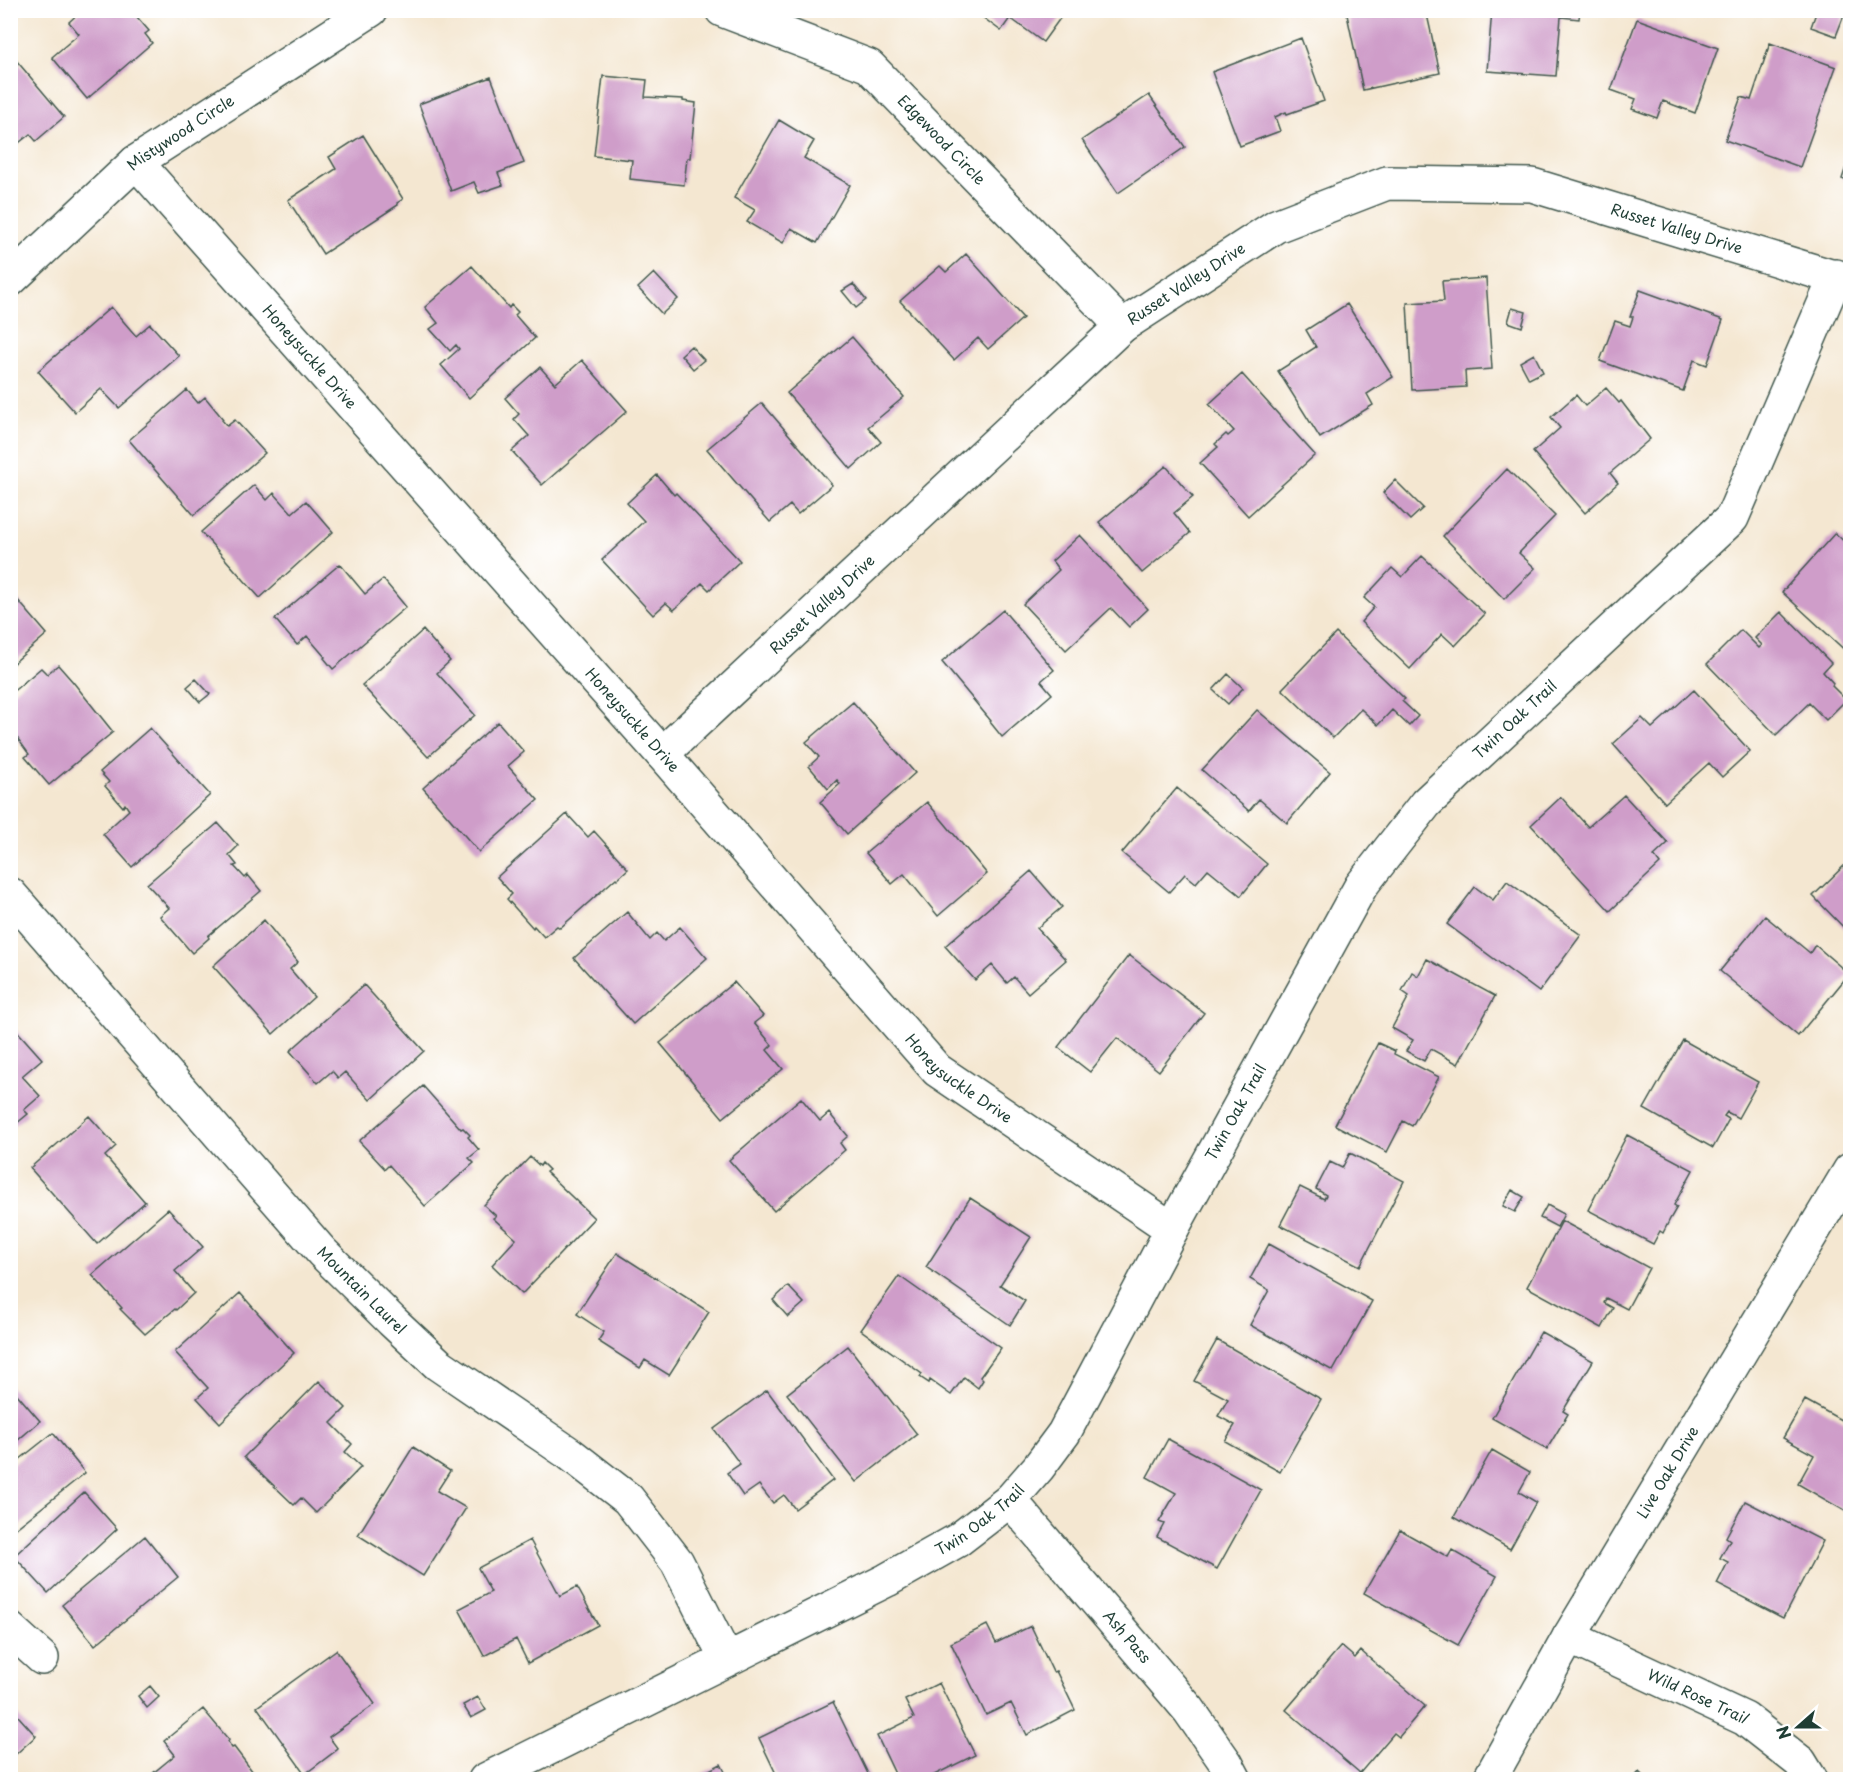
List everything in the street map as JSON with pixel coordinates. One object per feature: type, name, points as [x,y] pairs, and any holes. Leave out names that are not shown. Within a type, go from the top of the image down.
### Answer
[{"type":"street","name":"Mistywood Circle","points":[[10,280],[136,162],[371,10]]},
{"type":"street","name":"Edgewood Circle","points":[[722,10],[869,66],[1122,326]]},
{"type":"street","name":"Honeysuckle Drive","points":[[136,162],[662,753],[937,1070],[1172,1229]]},
{"type":"street","name":"Russet Valley Drive","points":[[662,753],[1122,326],[1276,226],[1387,183],[1532,185],[1843,279]]},
{"type":"street","name":"Twin Oak Trail","points":[[485,1779],[887,1580],[958,1540],[1010,1500],[1064,1433],[1172,1229],[1361,886],[1397,837],[1426,803],[1732,518],[1843,279]]},
{"type":"street","name":"Mountain Laurel","points":[[10,894],[322,1252],[392,1322],[438,1364],[570,1454],[628,1499],[677,1562],[726,1659]]},
{"type":"street","name":"Live Oak Drive","points":[[1489,1779],[1569,1636],[1851,1170]]},
{"type":"street","name":"Ash Pass","points":[[1010,1500],[1189,1710],[1226,1762],[1235,1779]]},
{"type":"street","points":[[10,1629],[42,1658]]},
{"type":"street","name":"Wild Rose Trail","points":[[1569,1636],[1745,1719],[1800,1762],[1811,1779]]},
{"type":"building","points":[[82,10],[131,10],[149,31],[145,34],[152,43],[87,99],[52,57],[79,34],[69,22]]},
{"type":"building","points":[[973,10],[1066,10],[1043,42],[1010,18],[1001,31]]},
{"type":"building","points":[[1346,10],[1426,10],[1440,73],[1363,90]]},
{"type":"building","points":[[1492,10],[1580,10],[1579,19],[1561,17],[1556,76],[1487,71]]},
{"type":"building","points":[[1817,10],[1846,10],[1836,36],[1811,27]]},
{"type":"building","points":[[1637,19],[1718,48],[1695,113],[1663,101],[1657,118],[1632,109],[1636,99],[1611,90]]},
{"type":"building","points":[[1301,38],[1324,101],[1275,117],[1280,131],[1240,146],[1212,72]]},
{"type":"building","points":[[1770,43],[1836,67],[1800,167],[1725,140],[1741,97],[1751,100]]},
{"type":"building","points":[[10,53],[64,117],[36,141],[30,134],[10,150]]},
{"type":"building","points":[[603,76],[647,80],[645,97],[683,99],[683,101],[696,103],[690,158],[687,158],[684,185],[630,179],[632,160],[594,156]]},
{"type":"building","points":[[491,77],[524,163],[498,173],[503,185],[479,193],[474,182],[451,191],[419,104]]},
{"type":"building","points":[[1149,95],[1185,147],[1118,193],[1082,140]]},
{"type":"building","points":[[779,120],[814,141],[804,158],[850,185],[817,243],[791,228],[783,243],[747,222],[755,210],[734,198]]},
{"type":"building","points":[[363,135],[403,199],[397,203],[398,205],[323,254],[288,200],[336,169],[329,157]]},
{"type":"building","points":[[1850,155],[1850,182],[1842,179]]},
{"type":"building","points":[[966,254],[1023,318],[988,349],[978,338],[954,360],[900,301],[940,266],[946,272]]},
{"type":"building","points":[[472,266],[509,308],[511,305],[518,312],[515,315],[535,338],[469,398],[441,365],[459,349],[456,345],[450,351],[430,329],[438,323],[425,307]]},
{"type":"building","points":[[654,273],[678,299],[662,314],[638,288]]},
{"type":"building","points":[[1486,278],[1492,369],[1465,371],[1466,387],[1412,390],[1407,303],[1444,301],[1442,281]]},
{"type":"building","points":[[853,284],[866,300],[856,308],[842,291]]},
{"type":"building","points":[[1640,290],[1723,320],[1707,365],[1694,360],[1683,391],[1600,361],[1615,321],[1630,326],[1633,317],[1630,317]]},
{"type":"building","points":[[1347,304],[1393,377],[1367,394],[1373,405],[1320,438],[1278,371],[1316,347],[1306,330]]},
{"type":"building","points":[[111,307],[136,336],[150,324],[179,356],[119,408],[101,389],[75,412],[38,371]]},
{"type":"building","points":[[1512,308],[1526,312],[1522,327],[1508,322]]},
{"type":"building","points":[[852,337],[904,397],[868,427],[881,442],[851,469],[787,393]]},
{"type":"building","points":[[691,346],[704,360],[693,369],[681,355]]},
{"type":"building","points":[[1534,354],[1543,372],[1529,379],[1520,362]]},
{"type":"building","points":[[582,360],[627,411],[542,485],[512,451],[529,436],[514,419],[519,414],[505,398],[540,367],[555,384]]},
{"type":"building","points":[[1242,374],[1315,455],[1248,516],[1200,463],[1218,447],[1215,444],[1226,434],[1228,436],[1234,431],[1209,404]]},
{"type":"building","points":[[1606,388],[1619,403],[1621,401],[1650,439],[1610,473],[1618,483],[1585,513],[1533,452],[1560,428],[1551,417],[1576,395],[1585,406]]},
{"type":"building","points":[[187,390],[198,403],[205,397],[227,426],[235,420],[265,453],[194,515],[129,440]]},
{"type":"building","points":[[762,403],[832,485],[798,514],[790,505],[770,522],[707,449]]},
{"type":"building","points":[[1166,466],[1193,497],[1174,513],[1190,533],[1142,573],[1099,522]]},
{"type":"building","points":[[1507,469],[1555,516],[1519,553],[1535,568],[1504,599],[1443,536]]},
{"type":"building","points":[[657,475],[740,561],[709,590],[702,583],[674,610],[666,603],[653,615],[602,560],[644,521],[627,503]]},
{"type":"building","points":[[1395,480],[1423,508],[1410,520],[1383,493]]},
{"type":"building","points":[[254,485],[267,500],[274,493],[292,513],[306,501],[333,532],[260,598],[201,532]]},
{"type":"building","points":[[1835,533],[1850,547],[1850,655],[1782,592]]},
{"type":"building","points":[[1080,535],[1148,609],[1129,627],[1111,608],[1066,650],[1023,604],[1059,570],[1052,561]]},
{"type":"building","points":[[1422,556],[1485,614],[1455,646],[1442,634],[1410,669],[1361,622],[1374,607],[1364,598],[1392,568],[1402,577]]},
{"type":"building","points":[[340,564],[365,594],[383,579],[406,607],[333,669],[307,636],[297,645],[275,619]]},
{"type":"building","points":[[10,591],[47,634],[10,666]]},
{"type":"building","points":[[1003,610],[1054,670],[1041,681],[1052,694],[1002,737],[942,662]]},
{"type":"building","points":[[1781,612],[1831,663],[1823,672],[1833,683],[1832,686],[1846,700],[1826,720],[1809,703],[1776,735],[1707,664],[1741,630],[1759,648],[1762,645],[1755,638]]},
{"type":"building","points":[[423,630],[450,661],[437,673],[475,715],[428,757],[362,685]]},
{"type":"building","points":[[1336,633],[1405,699],[1402,701],[1418,716],[1409,726],[1392,710],[1378,725],[1361,709],[1333,738],[1282,689]]},
{"type":"building","points":[[58,665],[113,732],[49,785],[25,757],[29,754],[10,728],[10,694],[41,668],[47,674]]},
{"type":"building","points":[[1228,674],[1243,688],[1228,704],[1213,690]]},
{"type":"building","points":[[196,679],[210,694],[200,702],[187,687]]},
{"type":"building","points":[[1694,690],[1750,751],[1722,777],[1709,763],[1665,803],[1613,744],[1642,718],[1652,728]]},
{"type":"building","points":[[853,702],[915,773],[847,834],[820,802],[840,784],[837,780],[828,789],[809,766],[819,757],[806,742]]},
{"type":"building","points":[[1257,710],[1330,772],[1287,823],[1259,799],[1249,811],[1202,770]]},
{"type":"building","points":[[498,722],[524,752],[508,766],[538,800],[479,852],[423,788]]},
{"type":"building","points":[[150,728],[210,795],[132,867],[103,834],[129,810],[125,804],[123,807],[105,786],[109,782],[100,772]]},
{"type":"building","points":[[1177,788],[1267,864],[1241,896],[1208,869],[1196,883],[1185,874],[1169,892],[1122,853]]},
{"type":"building","points":[[1624,795],[1668,843],[1654,856],[1660,864],[1610,911],[1531,825],[1561,797],[1588,827]]},
{"type":"building","points":[[927,802],[987,874],[938,916],[904,874],[892,884],[866,853]]},
{"type":"building","points":[[567,814],[588,837],[594,831],[628,869],[560,928],[557,926],[544,937],[507,899],[512,894],[497,877]]},
{"type":"building","points":[[218,823],[238,846],[229,855],[237,865],[234,866],[245,878],[248,875],[261,891],[208,936],[209,938],[192,953],[160,916],[169,908],[147,884]]},
{"type":"building","points":[[1850,860],[1850,934],[1813,896]]},
{"type":"building","points":[[1031,871],[1062,907],[1037,928],[1066,960],[1028,993],[1014,977],[1007,983],[992,965],[975,980],[945,946]]},
{"type":"building","points":[[1507,881],[1581,935],[1539,992],[1447,924],[1475,887],[1493,900]]},
{"type":"building","points":[[627,912],[650,940],[657,933],[664,941],[680,927],[707,958],[633,1024],[574,958]]},
{"type":"building","points":[[1765,916],[1810,953],[1815,945],[1849,974],[1798,1036],[1720,971]]},
{"type":"building","points":[[264,920],[298,962],[290,969],[314,997],[273,1034],[213,966]]},
{"type":"building","points":[[1129,955],[1204,1013],[1159,1071],[1117,1038],[1090,1072],[1058,1047]]},
{"type":"building","points":[[1427,959],[1495,996],[1458,1064],[1431,1049],[1424,1061],[1406,1051],[1413,1040],[1392,1028],[1409,996],[1402,991],[1412,972],[1418,976]]},
{"type":"building","points":[[734,982],[763,1016],[754,1023],[772,1045],[767,1050],[783,1069],[723,1118],[660,1043]]},
{"type":"building","points":[[364,985],[424,1051],[370,1100],[345,1072],[338,1078],[332,1071],[318,1083],[290,1051]]},
{"type":"building","points":[[10,1023],[42,1059],[22,1076],[40,1096],[24,1110],[28,1114],[10,1129]]},
{"type":"building","points":[[1683,1040],[1758,1082],[1738,1118],[1727,1112],[1724,1116],[1729,1119],[1713,1148],[1644,1109]]},
{"type":"building","points":[[1378,1043],[1395,1051],[1394,1054],[1439,1077],[1412,1126],[1403,1121],[1387,1152],[1335,1125]]},
{"type":"building","points":[[423,1086],[461,1129],[463,1128],[470,1135],[468,1137],[479,1150],[469,1158],[474,1163],[425,1206],[389,1165],[385,1169],[359,1141]]},
{"type":"building","points":[[801,1098],[820,1121],[829,1113],[848,1136],[840,1143],[845,1150],[774,1211],[729,1160]]},
{"type":"building","points":[[89,1116],[116,1146],[105,1156],[145,1202],[97,1244],[30,1168]]},
{"type":"building","points":[[1627,1135],[1693,1170],[1674,1205],[1677,1207],[1663,1233],[1660,1231],[1653,1244],[1588,1210]]},
{"type":"building","points":[[1350,1153],[1404,1181],[1360,1266],[1280,1225],[1300,1187],[1324,1199],[1326,1195],[1316,1189],[1330,1162],[1342,1168]]},
{"type":"building","points":[[530,1157],[540,1166],[542,1163],[549,1170],[546,1172],[594,1218],[522,1294],[492,1265],[516,1239],[493,1218],[496,1216],[484,1205]]},
{"type":"building","points":[[1512,1190],[1524,1197],[1515,1212],[1503,1206]]},
{"type":"building","points":[[970,1198],[1031,1237],[1000,1285],[1025,1301],[1010,1325],[926,1267]]},
{"type":"building","points":[[1547,1205],[1564,1214],[1557,1227],[1540,1218]]},
{"type":"building","points":[[168,1209],[203,1247],[175,1271],[194,1293],[145,1334],[120,1309],[122,1308],[92,1275]]},
{"type":"building","points":[[1562,1221],[1649,1268],[1627,1309],[1606,1298],[1604,1303],[1613,1308],[1602,1328],[1527,1287]]},
{"type":"building","points":[[1269,1244],[1372,1301],[1333,1371],[1250,1325],[1269,1290],[1250,1279]]},
{"type":"building","points":[[617,1253],[709,1312],[669,1375],[645,1360],[640,1368],[598,1341],[604,1332],[577,1314]]},
{"type":"building","points":[[899,1276],[1001,1348],[980,1377],[983,1380],[978,1388],[964,1377],[951,1395],[930,1380],[929,1383],[920,1377],[922,1374],[861,1330]]},
{"type":"building","points":[[788,1286],[804,1303],[788,1317],[773,1300]]},
{"type":"building","points":[[240,1293],[294,1353],[220,1423],[197,1398],[208,1388],[175,1352]]},
{"type":"building","points":[[1541,1332],[1593,1361],[1563,1411],[1568,1414],[1547,1449],[1492,1418]]},
{"type":"building","points":[[1217,1340],[1321,1399],[1280,1472],[1225,1441],[1235,1425],[1218,1416],[1228,1399],[1194,1381]]},
{"type":"building","points":[[848,1346],[917,1434],[856,1482],[787,1394]]},
{"type":"building","points":[[319,1381],[346,1408],[331,1423],[352,1444],[345,1452],[361,1467],[316,1513],[301,1498],[294,1505],[244,1457]]},
{"type":"building","points":[[10,1386],[40,1421],[10,1447]]},
{"type":"building","points":[[767,1390],[833,1480],[795,1509],[784,1495],[773,1503],[759,1485],[743,1496],[727,1473],[740,1464],[714,1429]]},
{"type":"building","points":[[1805,1400],[1850,1425],[1850,1514],[1798,1484],[1814,1455],[1783,1438]]},
{"type":"building","points":[[53,1433],[85,1473],[10,1533],[10,1467]]},
{"type":"building","points":[[1168,1439],[1261,1490],[1217,1569],[1157,1537],[1164,1524],[1159,1522],[1176,1493],[1147,1477]]},
{"type":"building","points":[[413,1447],[450,1471],[437,1491],[466,1508],[423,1576],[358,1535]]},
{"type":"building","points":[[1492,1450],[1530,1472],[1519,1492],[1536,1502],[1510,1549],[1454,1517]]},
{"type":"building","points":[[84,1492],[117,1529],[48,1593],[14,1556]]},
{"type":"building","points":[[1745,1501],[1823,1541],[1783,1618],[1717,1584],[1728,1562],[1720,1558],[1730,1540],[1726,1537]]},
{"type":"building","points":[[1400,1530],[1448,1557],[1452,1550],[1497,1576],[1458,1645],[1364,1593]]},
{"type":"building","points":[[145,1536],[178,1577],[95,1645],[62,1605]]},
{"type":"building","points":[[530,1540],[560,1596],[577,1587],[598,1625],[528,1663],[516,1639],[484,1656],[459,1609],[491,1592],[478,1568]]},
{"type":"building","points":[[987,1625],[996,1643],[1031,1626],[1053,1672],[1056,1671],[1075,1710],[1027,1735],[1011,1703],[986,1715],[951,1643]]},
{"type":"building","points":[[1341,1646],[1355,1658],[1361,1651],[1425,1706],[1399,1737],[1394,1733],[1360,1773],[1286,1710]]},
{"type":"building","points":[[336,1650],[375,1704],[329,1737],[338,1749],[305,1774],[257,1707]]},
{"type":"building","points":[[939,1683],[975,1755],[924,1780],[898,1780],[877,1736],[914,1718],[905,1700]]},
{"type":"building","points":[[150,1686],[159,1697],[147,1708],[138,1696]]},
{"type":"building","points":[[478,1697],[486,1710],[471,1718],[463,1705]]},
{"type":"building","points":[[833,1702],[871,1780],[779,1780],[759,1738]]},
{"type":"building","points":[[10,1707],[36,1736],[16,1754],[10,1748]]},
{"type":"building","points":[[203,1709],[259,1780],[156,1780],[152,1774],[175,1755],[164,1741]]},
{"type":"building","points":[[721,1764],[729,1780],[690,1780]]},
{"type":"building","points":[[1639,1772],[1647,1780],[1632,1780]]}]
